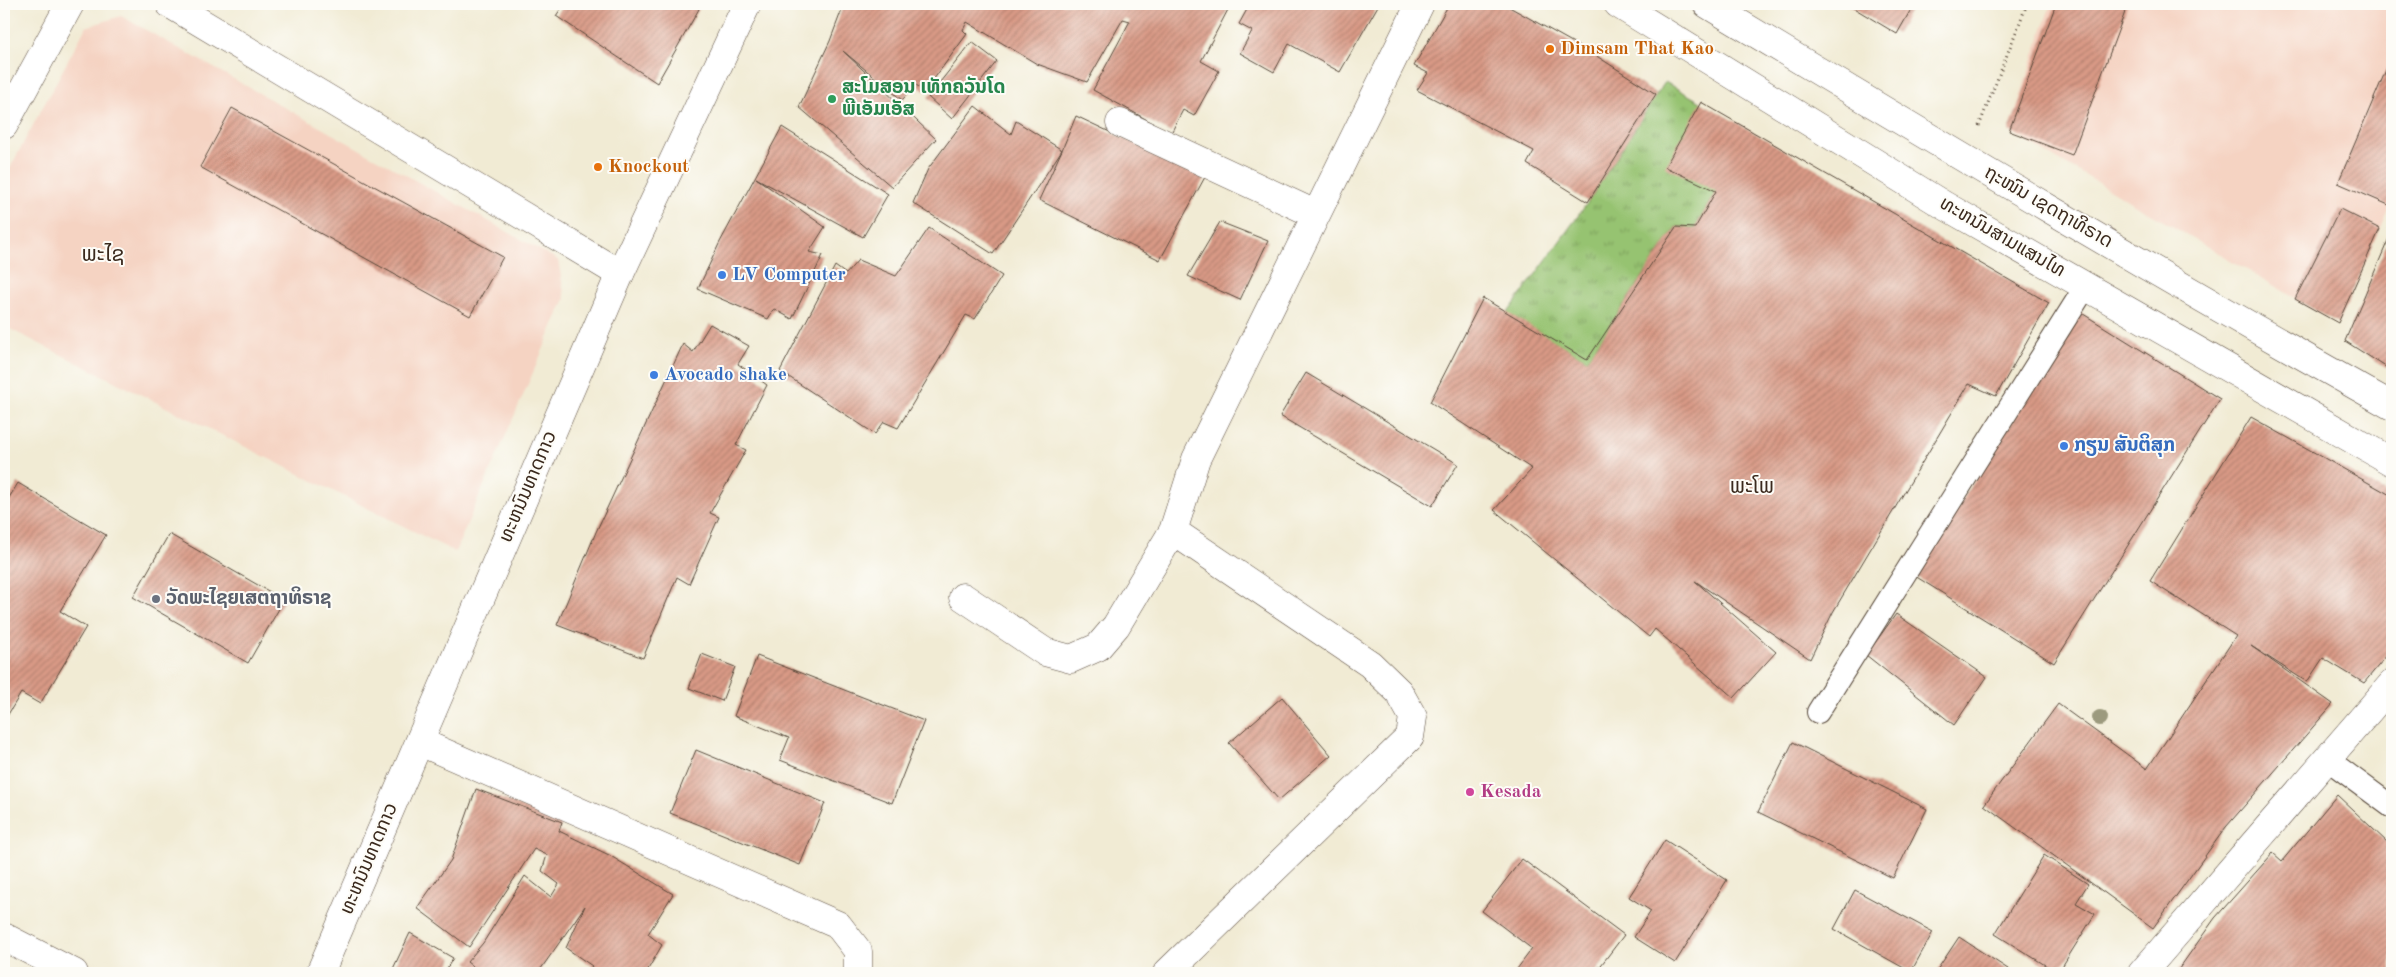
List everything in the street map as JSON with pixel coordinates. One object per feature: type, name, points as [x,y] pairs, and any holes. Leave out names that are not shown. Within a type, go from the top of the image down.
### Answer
[{"type":"street","points":[[4,125],[70,4]]},
{"type":"street","points":[[170,4],[620,274]]},
{"type":"street","name":"ທະຫນົນທາດກາວ","points":[[320,973],[620,274],[747,4]]},
{"type":"street","points":[[963,597],[1046,652],[1071,660],[1098,647],[1116,626],[1173,532],[1196,459],[1420,4]]},
{"type":"street","name":"ທະຫນົນສາມແສນໄທ","points":[[1618,4],[1942,204],[2392,462]]},
{"type":"street","name":"ຖະໜົນ ເຊດຖາທິຣາດ","points":[[1707,4],[1964,159],[2295,352],[2392,406]]},
{"type":"street","points":[[1120,123],[1315,214]]},
{"type":"street","points":[[1167,973],[1410,737],[1413,717],[1399,692],[1370,664],[1173,532]]},
{"type":"street","points":[[2142,973],[2392,684]]},
{"type":"street","points":[[420,742],[838,925],[858,951],[858,973]]},
{"type":"street","points":[[4,937],[74,973]]},
{"type":"lane","points":[[1818,712],[2086,286]]},
{"type":"lane","points":[[2327,759],[2392,806]]},
{"type":"path","points":[[1964,159],[2027,4]]},
{"type":"shaded area","points":[[2051,4],[2392,4],[2392,203],[2338,323],[2009,131]]},
{"type":"shaded area","points":[[121,16],[558,260],[565,299],[455,552],[4,326],[4,179],[86,27]]},
{"type":"green space","points":[[1665,82],[1701,102],[1716,191],[1695,228],[1676,227],[1587,360],[1507,314],[1588,202]]},
{"type":"building","points":[[564,4],[700,4],[697,7],[699,9],[657,83],[556,16]]},
{"type":"building","points":[[844,4],[1231,4],[1201,61],[1219,71],[1194,116],[1183,110],[1171,133],[1093,90],[1130,21],[1123,19],[1087,82],[1037,64],[967,22],[963,30],[967,34],[925,91],[916,85],[902,100],[843,51],[936,139],[892,187],[799,107],[830,41]]},
{"type":"building","points":[[1250,4],[1379,4],[1340,72],[1289,44],[1274,72],[1240,53],[1252,31],[1239,24]]},
{"type":"building","points":[[1449,4],[1504,4],[1595,55],[1656,94],[1588,202],[1527,164],[1534,151],[1417,90],[1428,73],[1414,66]]},
{"type":"building","points":[[1847,4],[1914,4],[1897,34]]},
{"type":"building","points":[[2056,4],[2128,4],[2072,155],[2009,131]]},
{"type":"building","points":[[972,42],[997,61],[952,119],[928,97]]},
{"type":"building","points":[[2392,56],[2392,203],[2391,206],[2338,183]]},
{"type":"building","points":[[1701,102],[2049,303],[1996,396],[1969,384],[1833,612],[1810,659],[1695,581],[1776,652],[1734,698],[1655,629],[1649,637],[1494,510],[1532,469],[1430,402],[1483,298],[1587,360],[1676,227],[1695,228],[1716,191],[1665,167]]},
{"type":"building","points":[[975,106],[1011,134],[1016,121],[1062,150],[993,254],[913,203],[928,169]]},
{"type":"building","points":[[232,108],[503,257],[470,316],[200,167]]},
{"type":"building","points":[[1076,116],[1205,177],[1160,260],[1039,200]]},
{"type":"building","points":[[782,127],[888,194],[863,237],[756,178],[825,227],[809,252],[823,255],[792,319],[774,309],[768,319],[698,289],[719,244]]},
{"type":"building","points":[[2340,209],[2380,229],[2338,323],[2295,299]]},
{"type":"building","points":[[1220,222],[1268,241],[1240,300],[1188,276]]},
{"type":"building","points":[[929,228],[1002,276],[975,319],[966,315],[898,428],[884,422],[875,434],[780,371],[835,266],[846,274],[858,260],[896,276]]},
{"type":"building","points":[[2392,231],[2392,371],[2345,341]]},
{"type":"building","points":[[2080,312],[2220,399],[2054,663],[1915,576]]},
{"type":"building","points":[[710,324],[749,346],[738,364],[767,385],[736,445],[746,450],[710,513],[719,517],[689,584],[677,577],[643,658],[557,625],[596,532],[683,344],[693,352]]},
{"type":"building","points":[[1306,373],[1458,464],[1432,506],[1280,416]]},
{"type":"building","points":[[2251,417],[2392,496],[2392,649],[2364,683],[2323,658],[2307,682],[2251,646],[2333,704],[2226,827],[2153,928],[1984,805],[2058,704],[2147,769],[2236,636],[2150,581]]},
{"type":"building","points":[[18,483],[106,535],[60,611],[86,627],[40,704],[21,693],[4,721],[4,506]]},
{"type":"building","points":[[169,534],[284,600],[248,663],[133,597]]},
{"type":"building","points":[[1896,614],[1987,677],[1954,725],[1866,655]]},
{"type":"building","points":[[702,654],[735,667],[722,701],[689,688]]},
{"type":"building","points":[[757,656],[924,721],[892,803],[780,760],[789,738],[734,716]]},
{"type":"building","points":[[1282,697],[1331,755],[1279,800],[1229,743]]},
{"type":"building","points":[[1793,742],[1927,809],[1893,878],[1758,812]]},
{"type":"building","points":[[696,750],[825,803],[800,865],[670,813]]},
{"type":"building","points":[[476,789],[562,822],[559,831],[609,855],[673,894],[648,934],[662,945],[646,973],[587,973],[592,966],[566,948],[585,906],[538,973],[481,973],[467,962],[483,943],[525,876],[551,897],[559,884],[542,871],[547,855],[534,849],[469,947],[417,908],[451,860]]},
{"type":"building","points":[[2337,795],[2388,843],[2392,838],[2392,973],[2176,973],[2215,918],[2273,853],[2282,861]]},
{"type":"building","points":[[1665,840],[1727,880],[1675,963],[1634,937],[1651,911],[1629,897]]},
{"type":"building","points":[[2044,855],[2088,884],[2076,903],[2095,914],[2058,973],[1995,934]]},
{"type":"building","points":[[1522,859],[1624,935],[1595,973],[1514,973],[1532,949],[1482,911]]},
{"type":"building","points":[[1855,890],[1933,932],[1911,972],[1834,929]]},
{"type":"building","points":[[410,933],[453,958],[444,973],[391,973]]},
{"type":"building","points":[[1959,937],[2014,973],[1935,973]]},
{"type":"place","name":"Dimsam That Kao","points":[[1550,49]]},
{"type":"place","name":"ສະໂມສອນ ເທັກຄວັນໂດ ພີເອັມເອັສ","points":[[832,99]]},
{"type":"place","name":"Knockout","points":[[598,167]]},
{"type":"place","name":"LV Computer","points":[[722,275]]},
{"type":"place","name":"Avocado shake","points":[[654,375]]},
{"type":"place","name":"ກຽນ ສັນຕິສຸກ","points":[[2064,446]]},
{"type":"place","name":"ວັດພະໄຊຍເສຕຖາທິຣາຊ","points":[[156,599]]},
{"type":"place","name":"Kesada","points":[[1470,792]]},
{"type":"district","name":"ພະໄຊ","points":[[103,255]]},
{"type":"district","name":"ພະໂພ","points":[[1752,487]]}]
